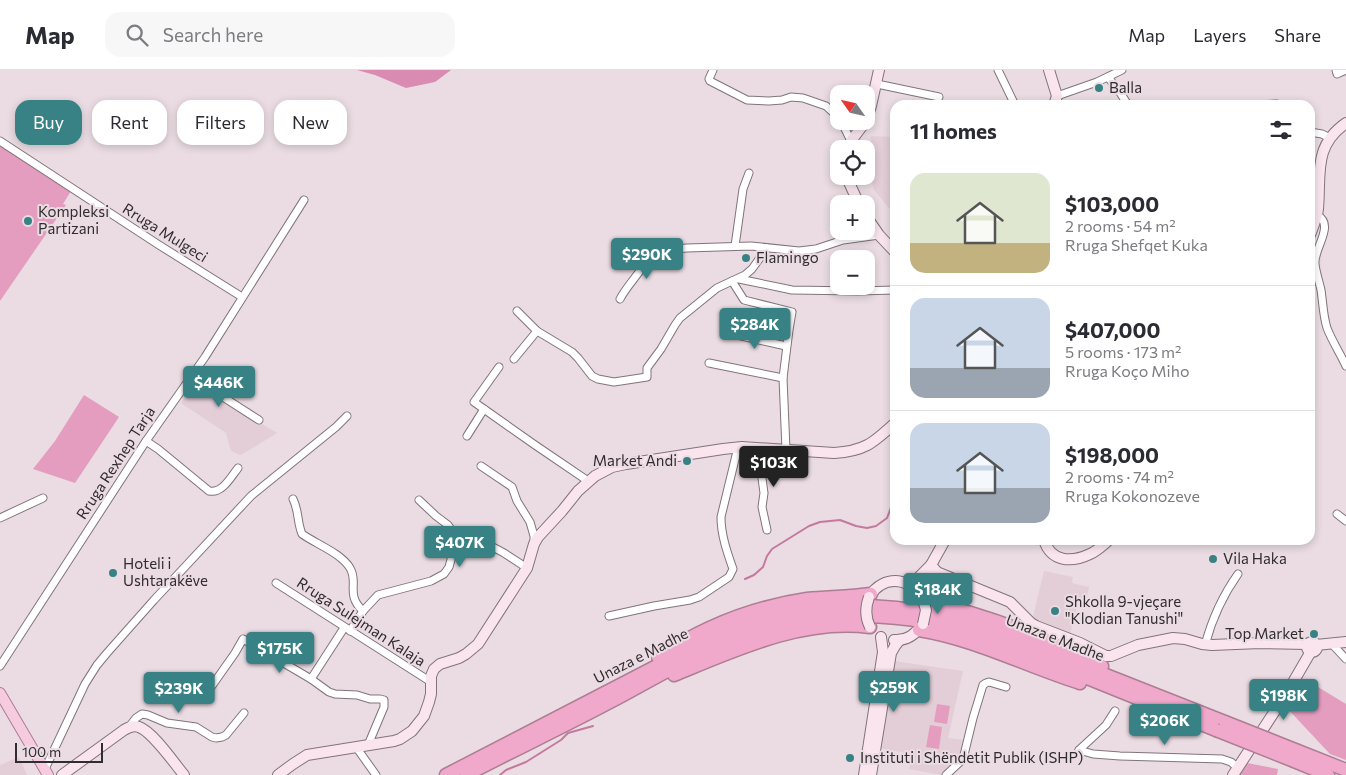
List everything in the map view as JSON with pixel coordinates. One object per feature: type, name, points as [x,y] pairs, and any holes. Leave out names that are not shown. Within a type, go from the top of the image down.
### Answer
[{"type":"highway","points":[[608,697],[678,644],[724,621],[750,612],[804,600],[870,595]]},
{"type":"highway","points":[[923,600],[977,614],[1062,647],[1150,692]]},
{"type":"highway","name":"Unaza e Madhe","points":[[446,775],[465,773],[608,697],[700,644],[749,624],[777,616],[805,610],[855,606],[901,608],[962,621],[991,630],[1150,692],[1220,726],[1296,756],[1346,770]]},
{"type":"highway","name":"Unaza e Madhe","points":[[608,697],[753,632],[802,620],[833,616],[880,616],[930,623],[994,641],[1163,708]]},
{"type":"highway","points":[[608,697],[781,635],[844,625],[870,627]]},
{"type":"highway","points":[[919,630],[955,638],[1069,680],[1220,726]]},
{"type":"highway","name":"Unaza e Madhe","points":[[1220,726],[1260,736],[1328,775]]},
{"type":"highway","points":[[437,775],[453,767],[465,773]]},
{"type":"main road","points":[[0,693],[47,772]]},
{"type":"street","points":[[713,70],[710,81],[741,98],[761,102],[782,100],[795,96],[826,106],[830,110]]},
{"type":"street","points":[[875,91],[879,70]]},
{"type":"street","points":[[998,70],[1013,100]]},
{"type":"street","points":[[1048,71],[1055,100],[1122,70]]},
{"type":"street","points":[[1336,70],[1338,74],[1346,70]]},
{"type":"street","points":[[1108,77],[1124,100]]},
{"type":"street","points":[[877,84],[939,97]]},
{"type":"street","points":[[1315,221],[1320,163],[1323,150],[1330,138],[1346,123]]},
{"type":"street","points":[[1315,133],[1330,138]]},
{"type":"street","name":"Rruga Mulgeci","points":[[0,141],[94,204],[242,297]]},
{"type":"street","points":[[735,246],[743,189],[749,173]]},
{"type":"street","name":"Rruga Rexhep Tarja","points":[[0,666],[146,441],[192,377],[304,200]]},
{"type":"street","points":[[1315,257],[1324,232],[1324,225],[1317,215]]},
{"type":"street","points":[[875,229],[890,247]]},
{"type":"street","points":[[637,250],[651,251],[735,246],[798,252],[844,240],[879,235]]},
{"type":"street","points":[[517,311],[537,331],[572,352],[592,376],[614,382],[647,377],[646,368],[661,349],[680,318],[717,288],[735,280],[752,269],[767,248]]},
{"type":"street","points":[[620,299],[645,264],[651,251]]},
{"type":"street","points":[[1315,266],[1323,313],[1331,338],[1345,362]]},
{"type":"street","points":[[735,280],[792,290],[890,290]]},
{"type":"street","points":[[735,280],[744,300],[792,312],[783,378],[786,450]]},
{"type":"street","points":[[514,359],[537,331]]},
{"type":"street","points":[[728,333],[786,346]]},
{"type":"street","points":[[709,363],[783,378]]},
{"type":"street","points":[[499,367],[474,402],[588,481]]},
{"type":"street","points":[[192,377],[259,420]]},
{"type":"street","points":[[467,436],[484,409]]},
{"type":"street","points":[[47,772],[85,684],[102,659],[160,593],[252,495],[347,416]]},
{"type":"street","points":[[278,775],[307,755],[400,739],[418,726],[426,711],[431,694],[432,672],[440,664],[459,658],[478,644],[526,568],[534,544],[544,530],[578,491],[603,470],[626,464],[738,447],[834,453],[857,450],[872,443],[890,428]]},
{"type":"street","points":[[146,441],[210,491],[214,492],[220,489],[238,468]]},
{"type":"street","points":[[609,616],[690,600],[729,578],[733,568],[726,550],[721,524],[722,510],[738,447]]},
{"type":"street","points":[[766,448],[761,471],[764,493],[762,507],[767,530]]},
{"type":"street","points":[[481,466],[512,486],[517,501],[533,528],[534,544]]},
{"type":"street","points":[[0,518],[43,498]]},
{"type":"street","points":[[292,499],[297,507],[302,534],[342,560],[351,571],[354,600],[363,611]]},
{"type":"street","points":[[311,679],[347,629],[378,594],[431,581],[444,574],[449,568],[455,545],[453,532],[448,525],[419,500]]},
{"type":"street","points":[[1337,514],[1346,521]]},
{"type":"street","points":[[476,538],[504,553],[526,568]]},
{"type":"street","points":[[923,600],[916,589],[907,583],[897,581],[880,585],[870,595],[866,609],[866,616],[870,627],[880,637],[899,641],[910,638],[919,630],[925,617],[923,582],[942,545]]},
{"type":"street","points":[[1046,545],[1054,556],[1066,560],[1090,554],[1102,545]]},
{"type":"street","points":[[907,583],[918,578],[933,562]]},
{"type":"street","points":[[933,562],[936,572],[1010,602],[1036,626],[1080,643],[1106,656],[1111,656],[1138,645],[1173,638],[1185,639],[1205,645],[1260,643],[1311,647],[1346,642]]},
{"type":"street","points":[[1205,645],[1221,601],[1238,574]]},
{"type":"street","name":"Rruga Sulejman Kalaja","points":[[276,583],[431,682]]},
{"type":"street","points":[[864,775],[883,652],[880,637]]},
{"type":"street","points":[[208,690],[236,653],[243,639],[311,679],[329,692],[357,695],[370,700],[384,700],[384,707],[368,745]]},
{"type":"street","points":[[871,775],[891,654],[894,646],[899,641]]},
{"type":"street","points":[[1331,643],[1346,659]]},
{"type":"street","points":[[1115,711],[1106,725],[1079,750],[1093,754],[1120,756],[1222,759],[1231,762],[1236,772],[1288,691],[1311,647]]},
{"type":"street","points":[[946,775],[960,762],[964,755],[983,685],[989,682],[1006,688]]},
{"type":"street","points":[[62,775],[129,727],[142,714],[167,723],[196,727],[216,738],[222,737],[231,731],[244,713]]},
{"type":"street","points":[[129,727],[138,726],[152,736],[184,775]]},
{"type":"street","points":[[356,747],[376,775]]},
{"type":"shaded area","points":[[357,70],[451,70],[435,82],[406,88],[375,75]]},
{"type":"shaded area","points":[[871,136],[890,137],[890,209],[874,190],[875,140],[871,140]]},
{"type":"shaded area","name":"Kompleksi Partizani","points":[[0,146],[71,191],[63,204],[66,205],[0,301]]},
{"type":"shaded area","points":[[194,382],[277,433],[240,455],[231,451],[226,433],[181,403]]},
{"type":"shaded area","points":[[84,395],[119,417],[75,483],[33,469],[55,441]]},
{"type":"shaded area","name":"Shkolla 9-vjeçare \"Klodian Tanushi\"","points":[[1044,571],[1073,577],[1072,583],[1089,587],[1086,601],[1079,599],[1070,634],[1032,621]]},
{"type":"shaded area","points":[[894,661],[963,671],[948,738],[965,740],[961,758],[941,775],[909,769],[912,754],[878,748]]},
{"type":"shaded area","points":[[1318,687],[1346,704],[1346,760],[1330,754],[1285,706],[1297,688],[1310,697]]},
{"type":"shaded area","points":[[937,704],[950,706],[947,724],[934,722]]},
{"type":"shaded area","points":[[930,725],[942,727],[939,749],[926,747]]},
{"type":"shaded area","points":[[19,757],[27,775],[0,775],[0,765]]},
{"type":"shaded area","points":[[1247,763],[1278,769],[1277,775],[1239,775]]},
{"type":"waterway","points":[[745,579],[754,575],[763,567],[772,549],[809,526],[820,522],[840,520],[867,528],[876,526],[887,518],[890,510]]},
{"type":"waterway","points":[[500,775],[506,770],[526,762],[561,740],[568,733],[593,726]]},
{"type":"place","name":"Balla","points":[[1099,88]]},
{"type":"place","name":"Kompleksi Partizani","points":[[28,221]]},
{"type":"place","name":"Flamingo","points":[[746,258]]},
{"type":"place","name":"Market Andi","points":[[687,461]]},
{"type":"place","name":"Vila Haka","points":[[1213,559]]},
{"type":"place","name":"Hoteli i Ushtarakëve","points":[[113,573]]},
{"type":"place","name":"Shkolla 9-vjeçare \"Klodian Tanushi\"","points":[[1055,611]]},
{"type":"place","name":"Top Market","points":[[1314,634]]},
{"type":"place","name":"Instituti i Shëndetit Publik (ISHP)","points":[[850,758]]}]
